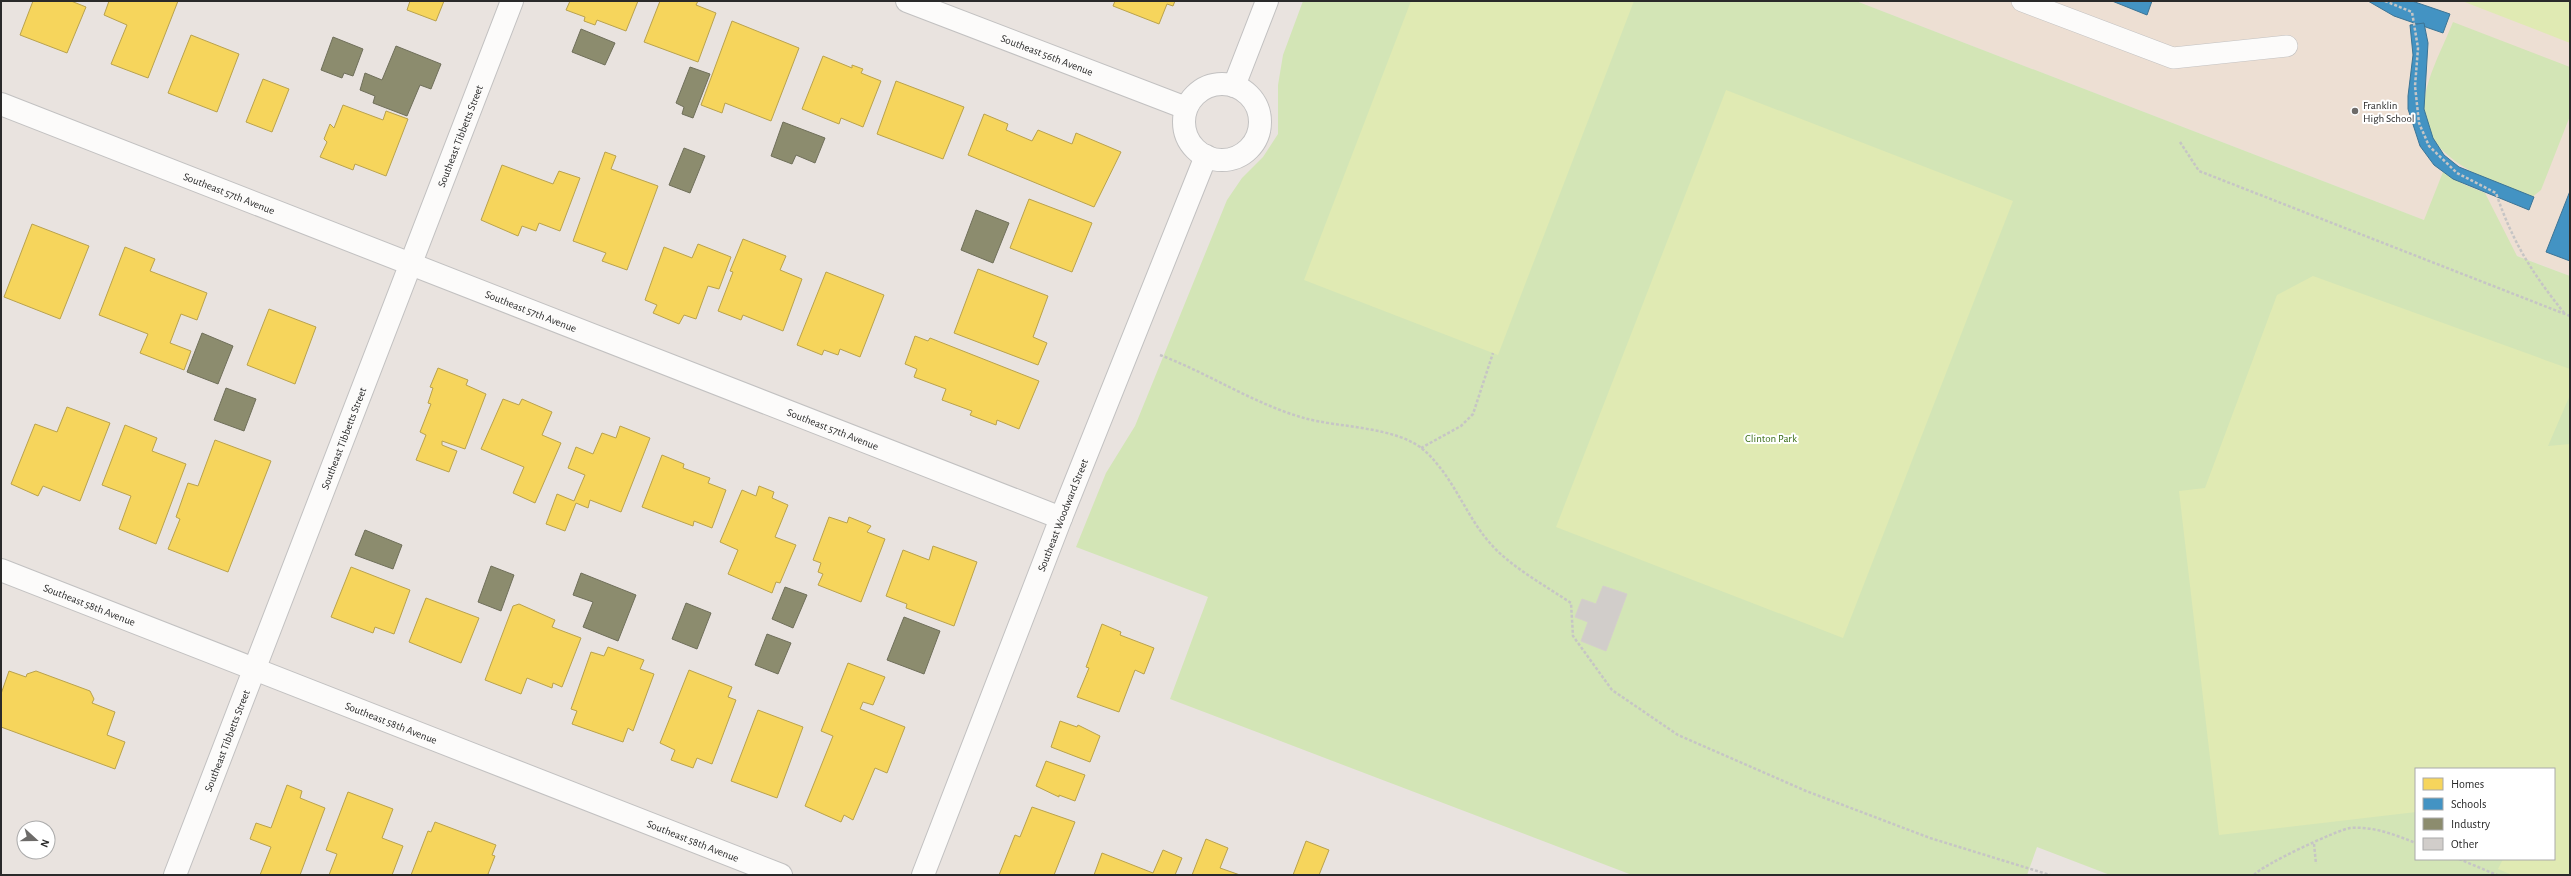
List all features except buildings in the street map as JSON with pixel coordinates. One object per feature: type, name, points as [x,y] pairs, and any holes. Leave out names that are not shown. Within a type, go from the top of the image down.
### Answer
[{"type":"street","name":"Southeast Tibbetts Street","points":[[175,875],[257,669],[409,265],[512,1]]},
{"type":"street","name":"Southeast 56th Avenue","points":[[907,1],[1186,108]]},
{"type":"street","points":[[1234,86],[1267,1]]},
{"type":"street","points":[[1220,84],[1234,86],[1246,92],[1255,103],[1260,127],[1255,140],[1246,151],[1234,158],[1220,160],[1206,156],[1198,151],[1189,140],[1184,127],[1186,108],[1194,96],[1206,88],[1220,84]]},
{"type":"street","name":"Southeast 57th Avenue","points":[[1,104],[409,265],[1061,518]]},
{"type":"street","name":"Southeast Woodward Street","points":[[923,875],[1061,518],[1206,156]]},
{"type":"street","name":"Southeast 58th Avenue","points":[[1,570],[781,875]]},
{"type":"lane","points":[[2022,1],[2173,58],[2286,46]]},
{"type":"path","points":[[2385,1],[2412,12],[2418,48],[2415,86],[2419,123],[2429,146],[2457,173],[2496,193],[2520,252],[2541,284],[2566,314]]},
{"type":"path","points":[[2180,142],[2199,171],[2570,316]]},
{"type":"path","points":[[1131,345],[1178,362],[1302,418],[1388,434],[1410,442],[1420,448],[1443,472],[1461,497],[1489,542],[1507,558],[1571,603],[1573,636],[1612,690],[1678,735],[1806,791],[1930,838],[2050,875]]},
{"type":"path","points":[[1420,448],[1461,426],[1473,414],[1493,353]]},
{"type":"path","points":[[2254,875],[2314,844],[2350,828],[2384,830],[2415,843]]},
{"type":"path","points":[[2314,844],[2316,864]]},
{"type":"path","points":[[2461,860],[2497,875]]},
{"type":"shaded area","name":"Franklin High School","points":[[1856,1],[2570,1],[2570,276],[2424,220]]},
{"type":"green space","name":"Clinton Park","points":[[1303,1],[1856,1],[2424,220],[2443,172],[2463,184],[2485,193],[2517,256],[2570,276],[2570,875],[2110,875],[2037,847],[2027,875],[1632,875],[1170,699],[1208,597],[1076,547],[1106,473],[1135,426],[1227,200],[1242,178],[1263,157],[1278,134],[1278,85],[1283,55]]},
{"type":"green space","points":[[1411,1],[1634,1],[1498,355],[1304,280]]},
{"type":"green space","points":[[2462,1],[2570,1],[2570,43]]},
{"type":"green space","points":[[2453,22],[2570,67],[2570,116],[2541,190],[2531,198],[2497,184],[2461,165],[2445,153],[2433,139],[2426,122],[2424,103],[2428,82]]},
{"type":"green space","points":[[1726,90],[2013,201],[1843,638],[1556,527]]},
{"type":"green space","points":[[2313,276],[2570,369],[2570,395],[2548,446],[2570,444],[2570,875],[2512,875],[2498,869],[2502,860],[2555,860],[2555,768],[2415,768],[2415,812],[2219,835],[2179,491],[2205,488],[2277,295]]},
{"type":"place","name":"Franklin High School","points":[[2355,111]]}]
